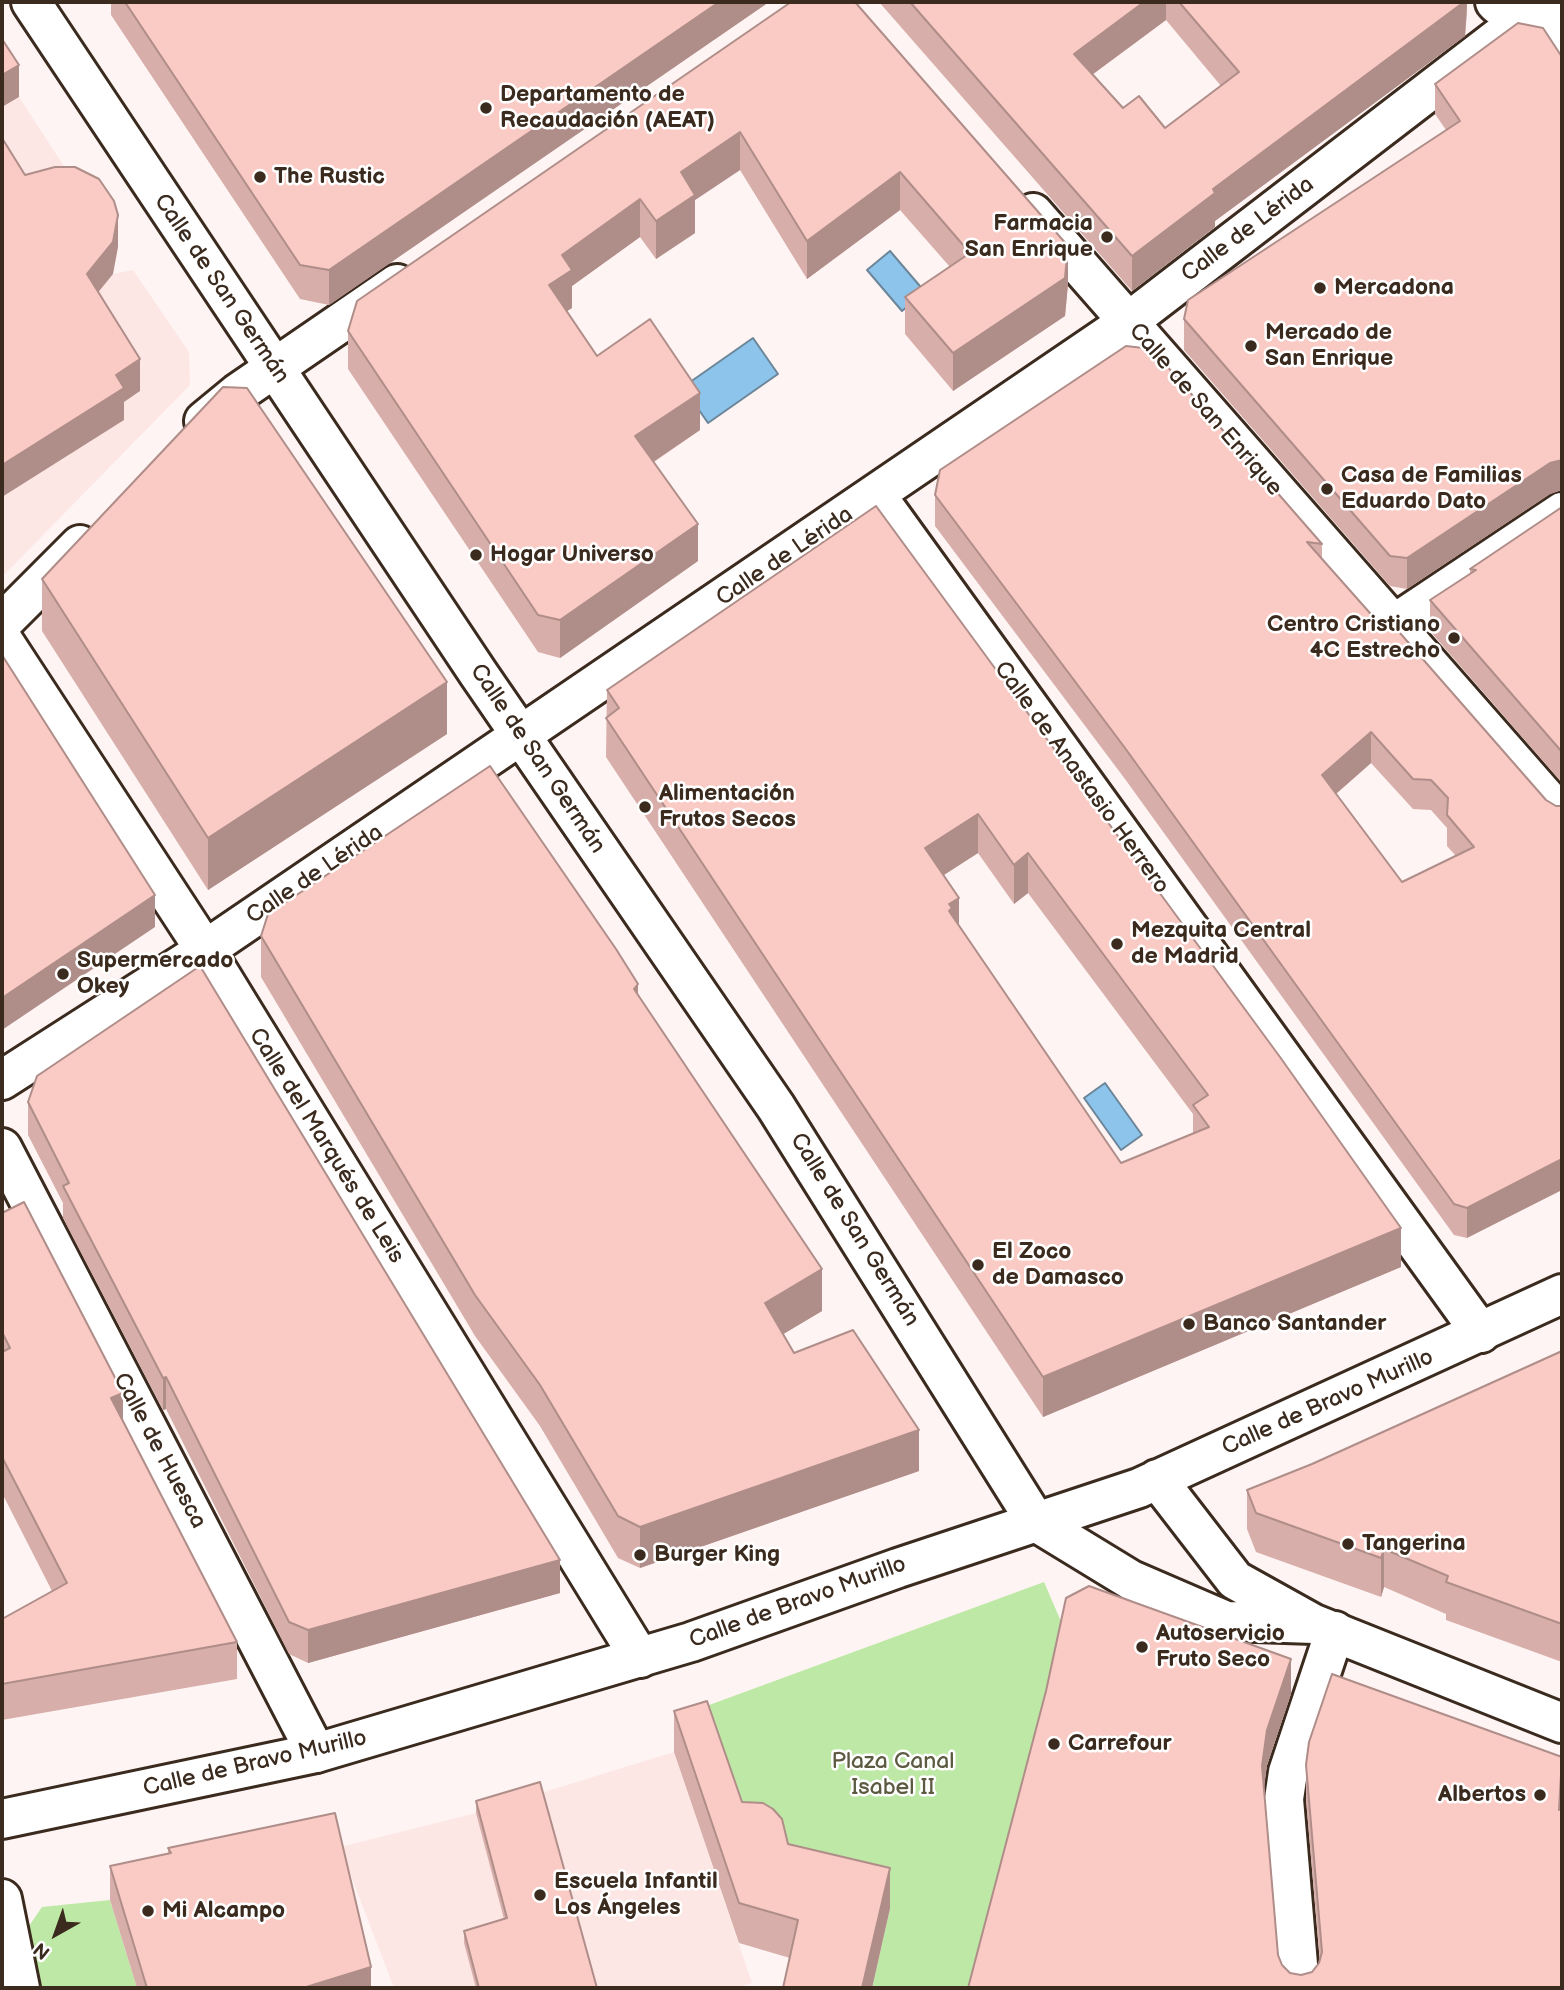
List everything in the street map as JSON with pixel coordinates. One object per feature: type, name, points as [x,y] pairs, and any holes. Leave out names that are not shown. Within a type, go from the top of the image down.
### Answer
[{"type":"street","name":"Calle de San Germán","points":[[31,2],[521,736],[776,1107],[1036,1522]]},
{"type":"street","points":[[1523,6],[1562,39]]},
{"type":"street","name":"Calle de Lérida","points":[[2,1080],[205,950],[1128,322],[1523,6]]},
{"type":"street","name":"Calle de San Enrique","points":[[1012,188],[1562,816]]},
{"type":"street","points":[[179,447],[218,408],[429,262]]},
{"type":"street","name":"Calle de Anastasio Herrero","points":[[876,495],[1481,1334]]},
{"type":"street","points":[[1394,624],[1562,512]]},
{"type":"street","points":[[2,623],[100,525]]},
{"type":"street","name":"Calle del Marqués de Leis","points":[[2,639],[205,950],[640,1658]]},
{"type":"street","name":"Calle de Huesca","points":[[2,1148],[316,1753]]},
{"type":"street","name":"Calle de Bravo Murillo","points":[[2,1819],[316,1753],[640,1658],[1102,1501],[1481,1334],[1562,1294]]},
{"type":"street","points":[[1157,1479],[1235,1580],[1324,1628],[1562,1723]]},
{"type":"street","points":[[1036,1522],[1131,1580],[1226,1620],[1324,1628]]},
{"type":"street","points":[[1300,1988],[1284,1799],[1287,1772],[1324,1628]]},
{"type":"street","points":[[2,1899],[20,1988]]},
{"type":"shaded area","points":[[2,71],[73,180],[114,233],[118,247],[113,274],[133,270],[189,352],[190,385],[2,577]]},
{"type":"shaded area","name":"Escuela Infantil Los Ángeles","points":[[674,1752],[752,1983],[737,1988],[394,1988],[340,1847],[476,1813]]},
{"type":"green space","name":"Plaza Canal Isabel II","points":[[1044,1582],[1066,1633],[976,1988],[872,1988],[890,1908],[755,1843],[701,1708]]},
{"type":"green space","points":[[110,1900],[137,1988],[41,1988],[29,1926],[42,1907]]},
{"type":"water","points":[[890,251],[925,292],[902,311],[867,270]]},
{"type":"water","points":[[753,338],[778,374],[708,423],[683,387]]},
{"type":"water","points":[[1105,1083],[1142,1135],[1121,1150],[1084,1098]]},
{"type":"building","points":[[125,2],[719,2],[329,270],[300,265]]},
{"type":"building","points":[[791,2],[855,2],[1068,246],[1065,278],[953,353],[905,297],[970,253],[900,172],[807,241],[740,132],[681,172],[695,195],[656,221],[640,199],[562,255],[572,270],[549,285],[597,356],[650,319],[700,393],[635,436],[698,524],[560,620],[538,615],[348,331],[357,301]]},
{"type":"building","points":[[910,2],[1144,2],[1074,54],[1123,108],[1139,96],[1165,128],[1239,72],[1179,2],[1464,2],[1213,189],[1215,193],[1132,256]]},
{"type":"building","points":[[1518,23],[1543,28],[1562,57],[1562,460],[1550,463],[1407,558],[1390,556],[1184,319],[1188,300],[1460,121],[1435,84]]},
{"type":"building","points":[[2,39],[19,65],[2,75]]},
{"type":"building","points":[[2,138],[25,175],[55,167],[75,167],[99,179],[114,201],[118,215],[113,242],[87,274],[140,359],[116,375],[124,388],[2,465]]},
{"type":"building","points":[[1126,346],[1152,349],[1322,544],[1307,542],[1385,630],[1393,625],[1546,800],[1556,806],[1562,806],[1562,1159],[1467,1208],[1454,1204],[1125,748],[935,495],[940,470]],"holes":[[[1371,732],[1413,779],[1431,780],[1448,798],[1447,815],[1474,847],[1402,882],[1322,775]]]},
{"type":"building","points":[[223,387],[247,388],[447,682],[208,838],[42,579]]},
{"type":"building","points":[[876,506],[1280,1057],[1401,1228],[1043,1377],[606,718],[619,708],[607,690]],"holes":[[[978,814],[1014,865],[1028,853],[1208,1095],[1193,1105],[1209,1127],[1121,1163],[949,911],[952,908],[949,904],[959,898],[925,848]]]},
{"type":"building","points":[[1562,507],[1562,752],[1430,600],[1476,570],[1470,569]]},
{"type":"building","points":[[2,655],[155,895],[2,998]]},
{"type":"building","points":[[490,766],[616,949],[638,984],[634,989],[822,1269],[765,1303],[794,1353],[853,1330],[919,1430],[640,1527],[618,1516],[540,1385],[475,1295],[261,936],[268,914]]},
{"type":"building","points":[[200,966],[560,1560],[308,1630],[289,1622],[166,1377],[163,1378],[63,1186],[69,1183],[28,1102],[37,1076]]},
{"type":"building","points":[[24,1202],[123,1393],[111,1398],[237,1642],[2,1684],[2,1619],[67,1583],[2,1457],[2,1352],[10,1348],[2,1332],[2,1213]]},
{"type":"building","points":[[1562,1351],[1562,1624],[1446,1582],[1448,1576],[1384,1549],[1381,1558],[1256,1513],[1247,1490],[1312,1464]]},
{"type":"building","points":[[1089,1586],[1291,1659],[1267,1730],[1262,1766],[1278,1955],[1282,1965],[1290,1973],[1301,1975],[1312,1972],[1319,1963],[1322,1952],[1306,1765],[1309,1742],[1332,1674],[1562,1757],[1559,1810],[1562,1808],[1562,1988],[968,1988],[1046,1691],[1066,1598]]},
{"type":"building","points":[[707,1701],[742,1802],[763,1803],[773,1809],[782,1819],[788,1844],[890,1868],[862,1988],[783,1988],[798,1920],[739,1903],[674,1711]]},
{"type":"building","points":[[540,1782],[597,1988],[479,1988],[464,1931],[507,1918],[476,1801]]},
{"type":"building","points":[[335,1813],[371,1967],[303,1988],[147,1988],[110,1866],[171,1853],[168,1848]]},
{"type":"place","name":"Departamento de Recaudación (AEAT)","points":[[486,108]]},
{"type":"place","name":"The Rustic","points":[[260,177]]},
{"type":"place","name":"Farmacia San Enrique","points":[[1107,237]]},
{"type":"place","name":"Mercadona","points":[[1320,288]]},
{"type":"place","name":"Mercado de San Enrique","points":[[1251,346]]},
{"type":"place","name":"Casa de Familias Eduardo Dato","points":[[1327,489]]},
{"type":"place","name":"Hogar Universo","points":[[476,555]]},
{"type":"place","name":"Centro Cristiano 4C Estrecho","points":[[1454,638]]},
{"type":"place","name":"Alimentación Frutos Secos","points":[[645,807]]},
{"type":"place","name":"Mezquita Central de Madrid","points":[[1117,944]]},
{"type":"place","name":"Supermercado Okey","points":[[63,974]]},
{"type":"place","name":"El Zoco de Damasco","points":[[978,1265]]},
{"type":"place","name":"Banco Santander","points":[[1189,1324]]},
{"type":"place","name":"Tangerina","points":[[1348,1544]]},
{"type":"place","name":"Burger King","points":[[640,1555]]},
{"type":"place","name":"Autoservicio Fruto Seco","points":[[1142,1647]]},
{"type":"place","name":"Carrefour","points":[[1054,1744]]},
{"type":"place","name":"Albertos","points":[[1540,1795]]},
{"type":"place","name":"Escuela Infantil Los Ángeles","points":[[540,1895]]},
{"type":"place","name":"Mi Alcampo","points":[[148,1911]]}]
